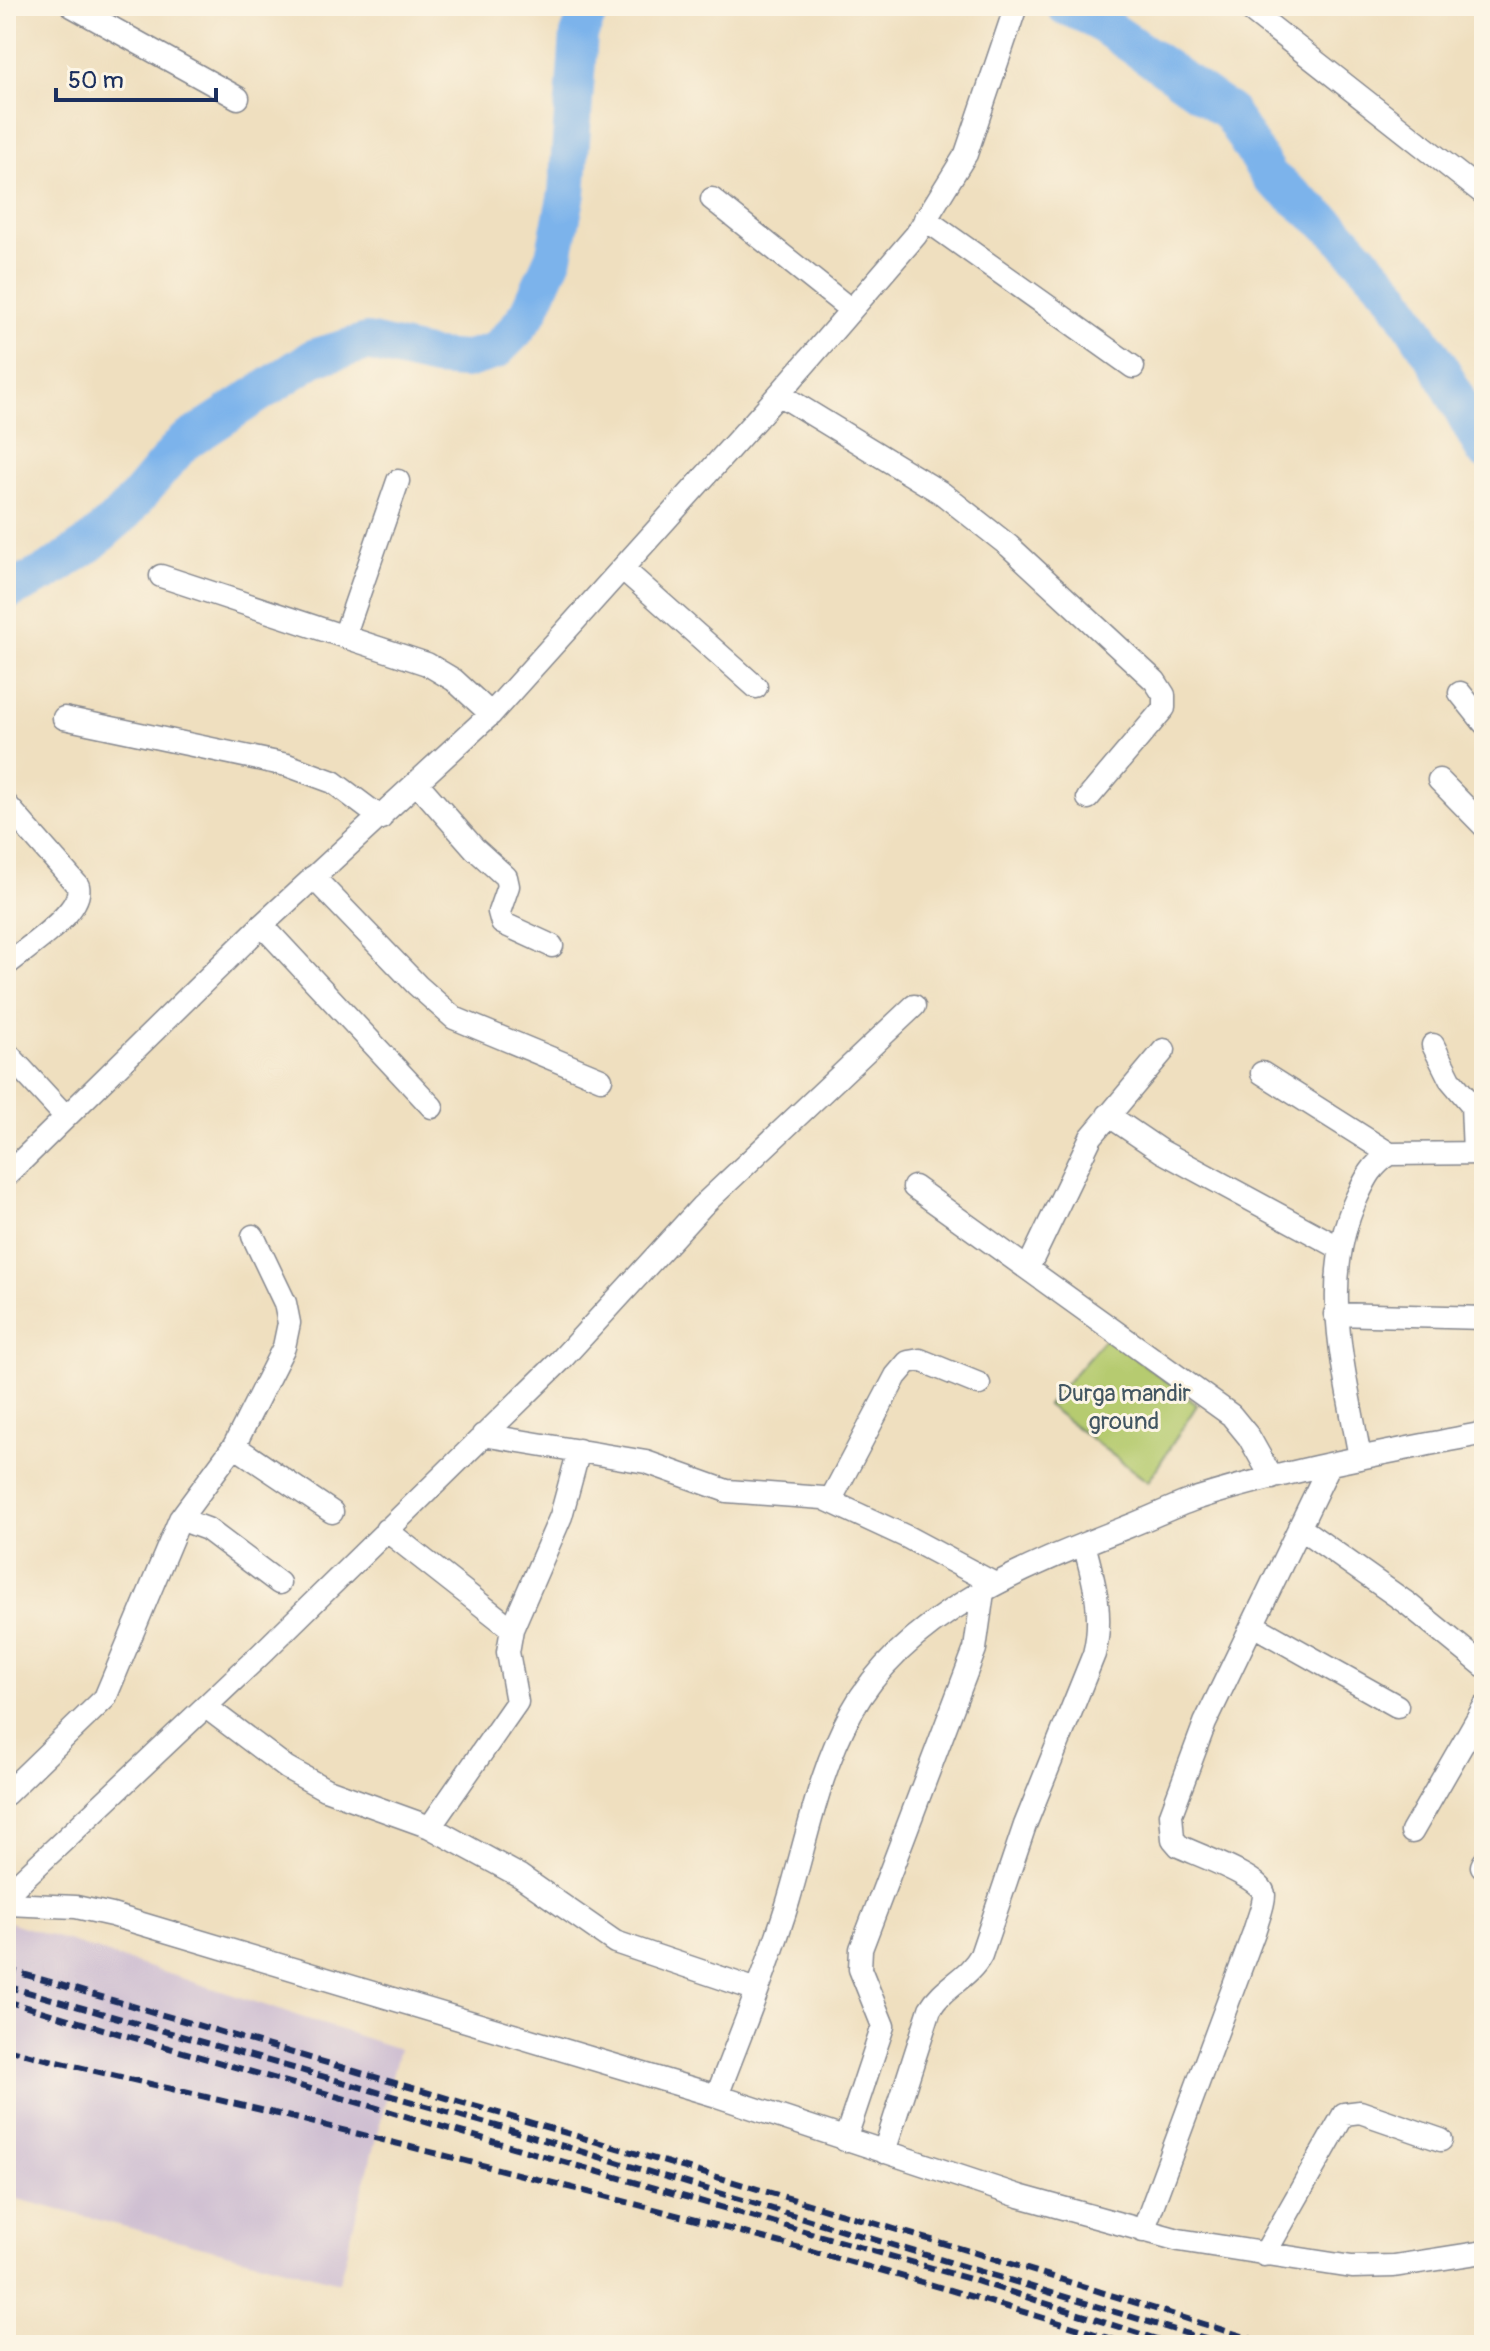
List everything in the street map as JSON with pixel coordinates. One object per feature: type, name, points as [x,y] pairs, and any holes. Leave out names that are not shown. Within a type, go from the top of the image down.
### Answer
[{"type":"street","points":[[72,6],[238,98]]},
{"type":"street","points":[[1245,6],[1484,194]]},
{"type":"street","points":[[6,1176],[262,925],[491,714],[779,394],[925,219],[966,154],[1015,10]]},
{"type":"street","points":[[712,199],[851,310]]},
{"type":"street","points":[[925,219],[1133,367]]},
{"type":"street","points":[[779,394],[943,494],[1009,546],[1155,681],[1164,695],[1164,708],[1088,798]]},
{"type":"street","points":[[345,634],[398,481]]},
{"type":"street","points":[[623,569],[756,687]]},
{"type":"street","points":[[161,576],[345,634],[441,671],[491,714]]},
{"type":"street","points":[[1460,693],[1484,723]]},
{"type":"street","points":[[64,718],[287,765],[333,782],[381,818]]},
{"type":"street","points":[[1439,780],[1484,826]]},
{"type":"street","points":[[417,783],[475,849],[506,877],[508,886],[499,912],[502,923],[552,946]]},
{"type":"street","points":[[6,804],[78,886],[80,896],[74,909],[6,965]]},
{"type":"street","points":[[313,877],[417,985],[454,1018],[601,1079]]},
{"type":"street","points":[[262,925],[432,1107]]},
{"type":"street","points":[[6,1895],[206,1707],[560,1361],[702,1206],[914,1006]]},
{"type":"street","points":[[1360,1458],[1335,1314],[1344,1229],[1368,1174],[1377,1162],[1390,1154],[1479,1153],[1472,1105],[1450,1079],[1433,1045]]},
{"type":"street","points":[[1028,1268],[1091,1137],[1164,1050]]},
{"type":"street","points":[[6,1052],[66,1117]]},
{"type":"street","points":[[1262,1073],[1390,1154]]},
{"type":"street","points":[[1108,1115],[1161,1151],[1340,1248]]},
{"type":"street","points":[[914,1187],[1231,1415],[1249,1437],[1272,1478]]},
{"type":"street","points":[[6,1794],[105,1698],[180,1519],[234,1446],[284,1347],[289,1323],[285,1303],[253,1236]]},
{"type":"street","points":[[1335,1314],[1484,1318]]},
{"type":"street","points":[[830,1501],[896,1376],[908,1362],[920,1360],[979,1384]]},
{"type":"street","points":[[717,2096],[787,1905],[834,1751],[853,1710],[875,1678],[902,1650],[989,1588],[1084,1544],[1193,1500],[1272,1478],[1484,1433]]},
{"type":"street","points":[[483,1435],[646,1462],[727,1491],[806,1494],[830,1501],[989,1588]]},
{"type":"street","points":[[234,1446],[332,1512]]},
{"type":"street","points":[[430,1827],[517,1702],[508,1652],[512,1629],[561,1516],[579,1450]]},
{"type":"street","points":[[1143,2231],[1254,1932],[1264,1894],[1261,1886],[1250,1877],[1179,1846],[1171,1826],[1171,1814],[1205,1723],[1329,1466]]},
{"type":"street","points":[[180,1519],[207,1529],[279,1583]]},
{"type":"street","points":[[1299,1527],[1408,1604],[1484,1666]]},
{"type":"street","points":[[386,1530],[512,1629]]},
{"type":"street","points":[[884,2152],[930,2009],[936,1998],[973,1970],[981,1955],[1025,1825],[1094,1654],[1099,1634],[1098,1596],[1084,1544]]},
{"type":"street","points":[[845,2140],[883,2026],[860,1969],[861,1949],[975,1649],[989,1588]]},
{"type":"street","points":[[1253,1625],[1397,1706]]},
{"type":"street","points":[[206,1707],[287,1768],[325,1789],[430,1827],[520,1876],[615,1942],[757,1990]]},
{"type":"street","points":[[1412,1832],[1484,1707]]},
{"type":"street","points":[[6,1904],[76,1907],[112,1915],[717,2096],[845,2140],[1143,2231],[1264,2255],[1352,2267],[1394,2266],[1484,2252]]},
{"type":"street","points":[[1264,2255],[1344,2114],[1360,2112],[1441,2140]]},
{"type":"shaded area","points":[[6,1921],[399,2049],[339,2282],[6,2196]]},
{"type":"green space","name":"Durga mandir ground","points":[[1107,1336],[1197,1405],[1148,1482],[1047,1405]]},
{"type":"waterway","points":[[6,592],[47,572],[89,544],[125,512],[182,444],[313,358],[367,342],[435,358],[465,360],[495,351],[515,331],[529,312],[554,256],[567,193],[579,35],[591,6]]},
{"type":"waterway","points":[[1065,6],[1093,18],[1229,112],[1270,177],[1334,229],[1392,293],[1438,364],[1484,450]]},
{"type":"railway","points":[[6,1969],[976,2253],[1271,2345]]},
{"type":"railway","points":[[6,1986],[500,2127],[1225,2345]]},
{"type":"railway","points":[[6,2001],[970,2279],[1175,2345]]},
{"type":"railway","points":[[6,2049],[650,2208],[939,2287],[1130,2345]]}]
